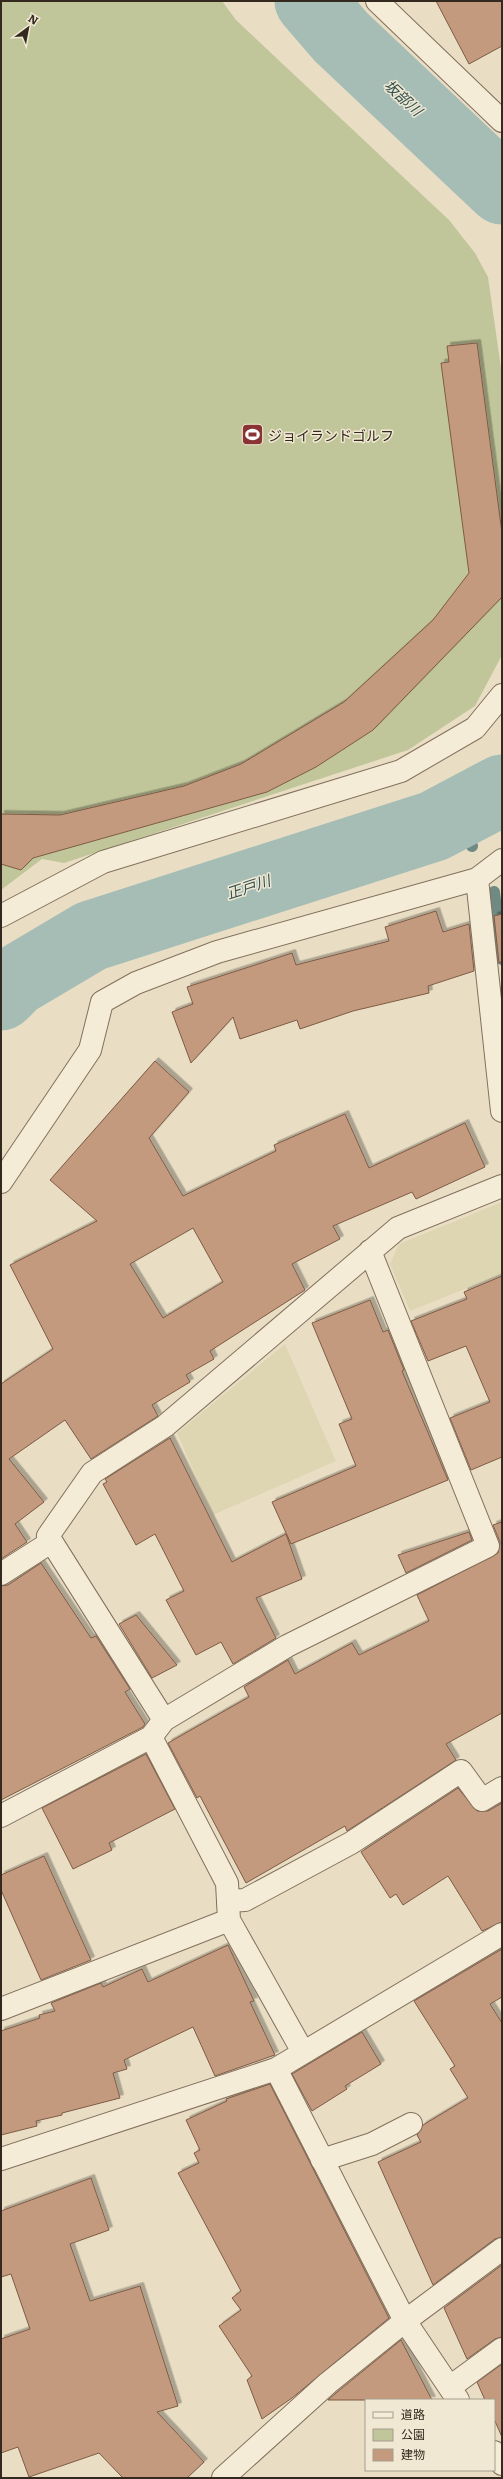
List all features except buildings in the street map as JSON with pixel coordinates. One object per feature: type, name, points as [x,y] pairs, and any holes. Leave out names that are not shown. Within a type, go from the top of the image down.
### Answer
[{"type":"street","points":[[377,1],[502,121]]},
{"type":"street","points":[[1,916],[103,862],[401,771],[475,728],[502,695]]},
{"type":"street","points":[[1,1182],[90,1050],[102,1002],[136,983],[216,952],[478,879],[502,860]]},
{"type":"street","points":[[478,879],[502,1111]]},
{"type":"street","points":[[303,2052],[229,1910],[227,1883],[157,1728],[48,1536],[92,1473],[164,1426],[398,1228],[502,1186]]},
{"type":"street","points":[[1,1816],[157,1728],[287,1646],[495,1547],[370,1251]]},
{"type":"street","points":[[1,1574],[51,1542]]},
{"type":"street","points":[[1,2009],[229,1910],[351,1843],[461,1772],[482,1800],[502,1788]]},
{"type":"street","points":[[1,2159],[276,2069],[502,1934]]},
{"type":"street","points":[[276,2069],[405,2321],[454,2394],[502,2350]]},
{"type":"street","points":[[322,2160],[372,2144],[411,2124]]},
{"type":"street","points":[[223,2478],[328,2383],[405,2321],[502,2249]]},
{"type":"street","points":[[495,2454],[502,2464]]},
{"type":"shaded area","points":[[502,1202],[502,1274],[410,1311],[390,1264],[399,1244]]},
{"type":"shaded area","points":[[285,1344],[336,1461],[213,1515],[177,1433]]},
{"type":"green space","name":"ジョイランドゴルフ","points":[[1,1],[222,1],[236,20],[449,220],[475,253],[488,277],[502,375],[502,655],[475,706],[408,750],[64,863],[42,859],[1,890]]},
{"type":"waterway","name":"坂部川","points":[[310,1],[341,37],[502,189]]},
{"type":"waterway","name":"正戸川","points":[[1,995],[15,981],[91,936],[434,826],[502,790]]},
{"type":"waterway","points":[[458,814],[472,846]]},
{"type":"waterway","points":[[494,892],[502,959]]},
{"type":"place","name":"ジョイランドゴルフ","points":[[252,435]]}]
